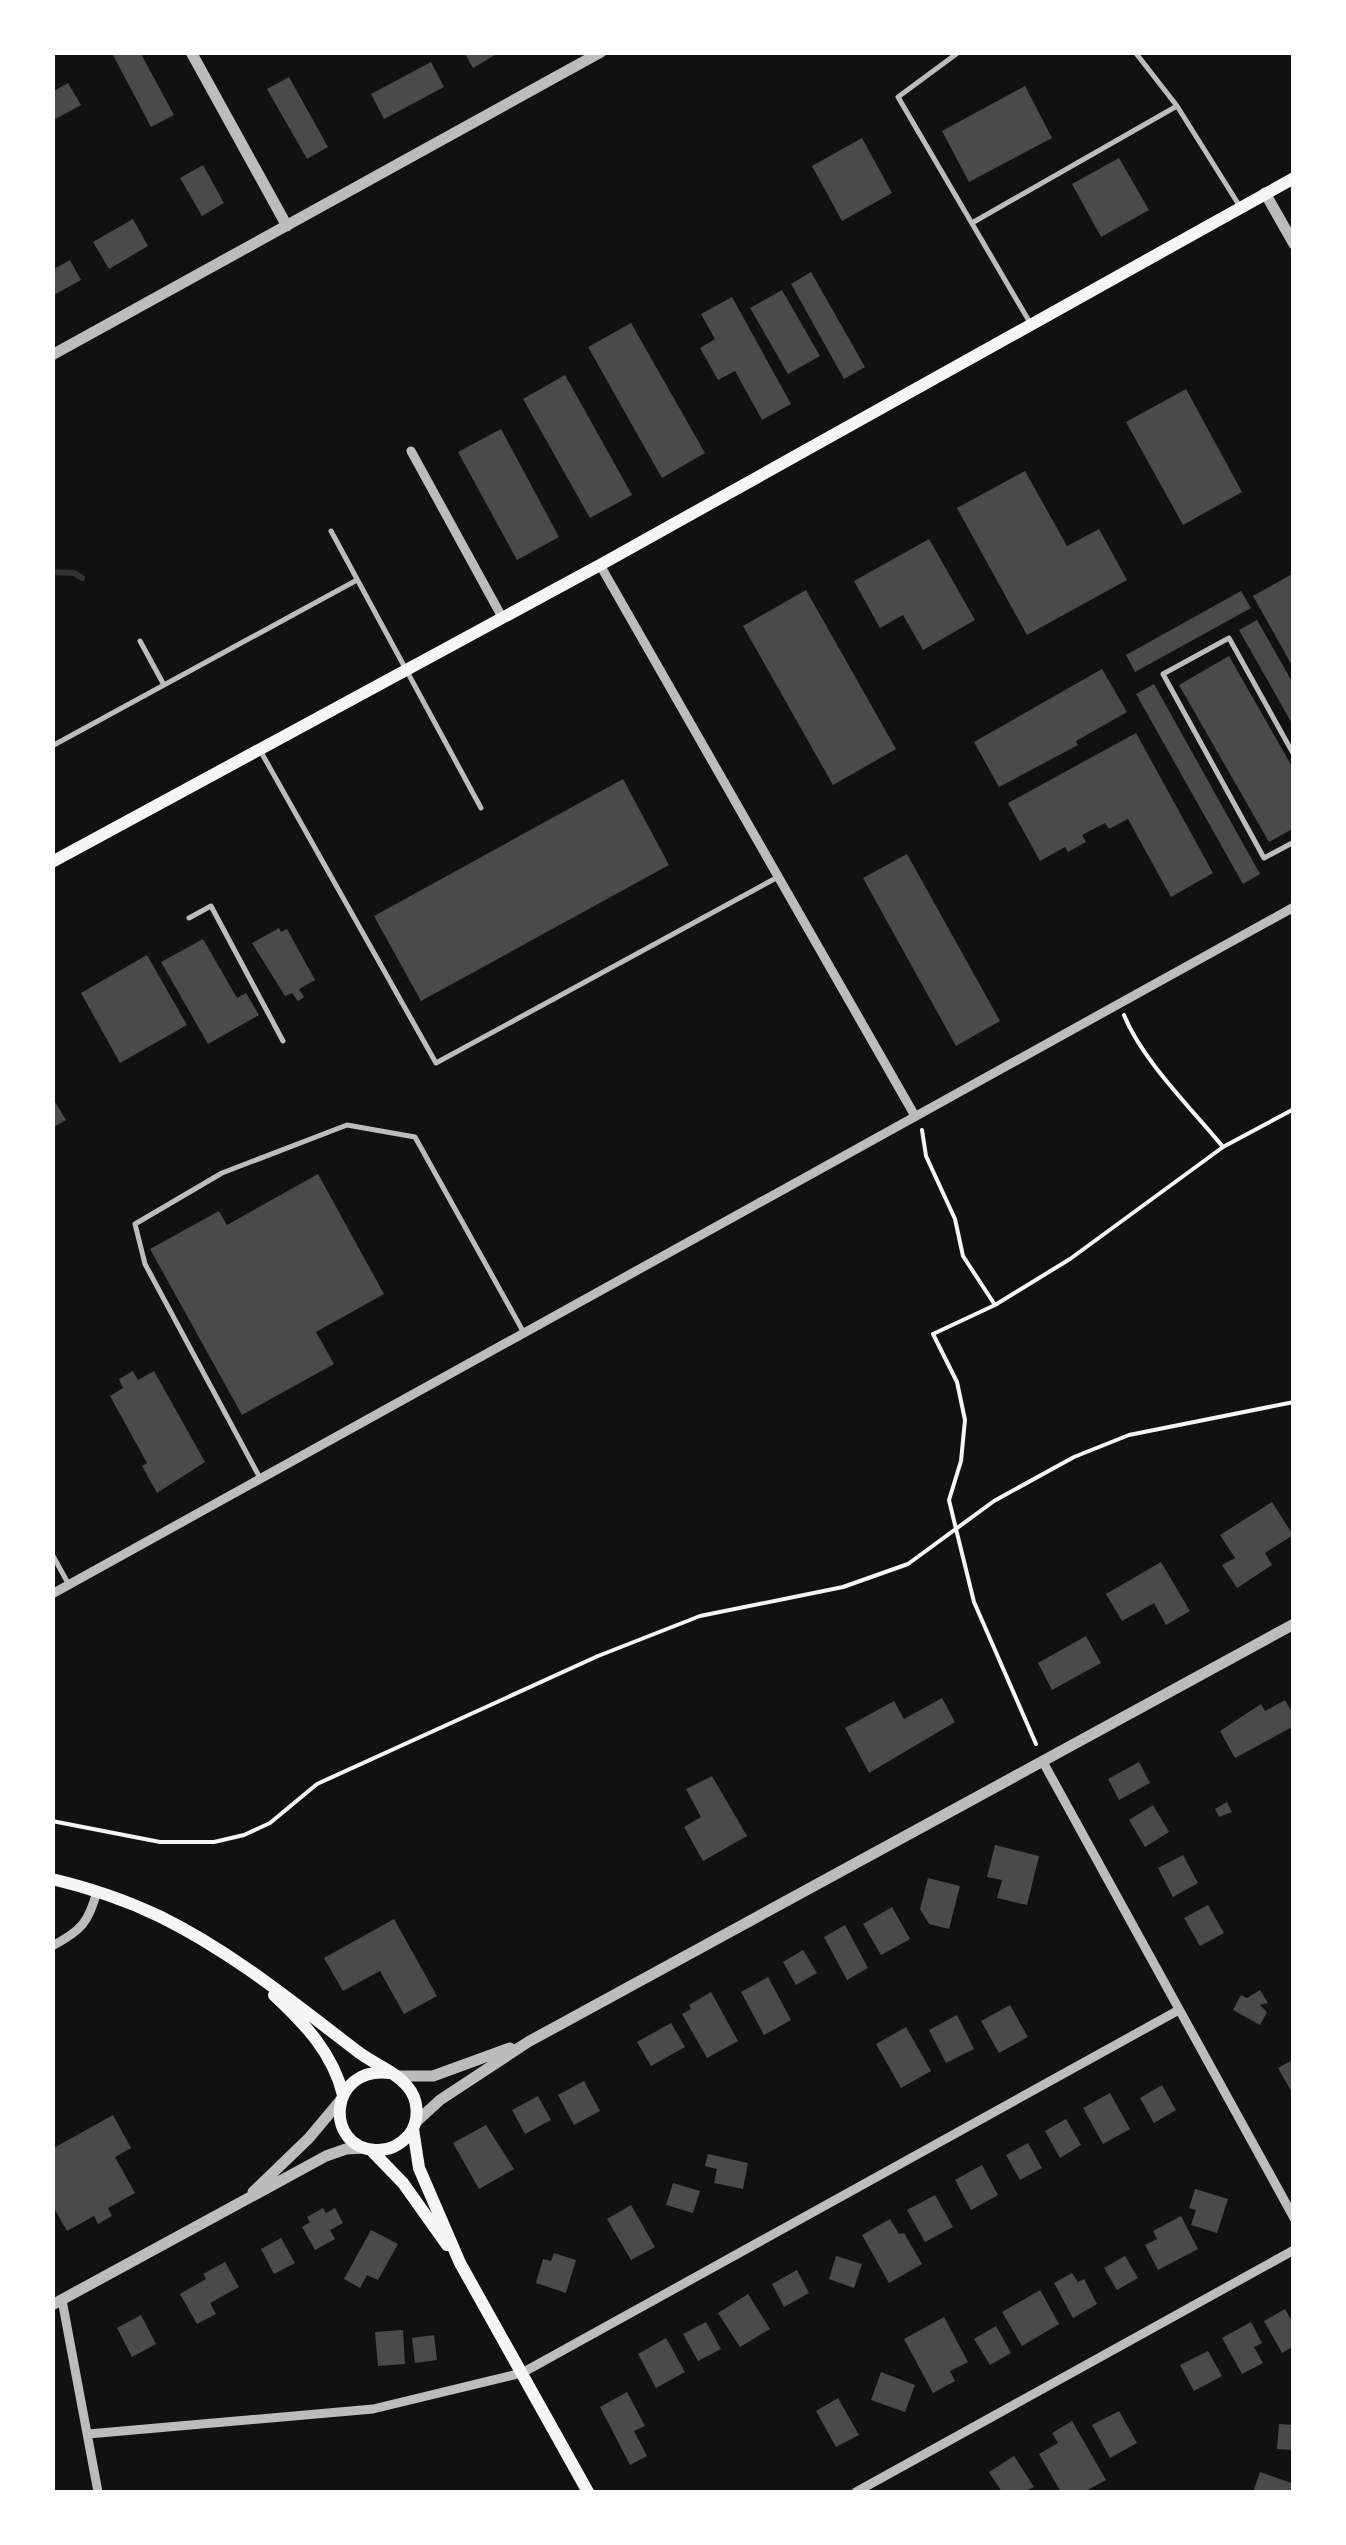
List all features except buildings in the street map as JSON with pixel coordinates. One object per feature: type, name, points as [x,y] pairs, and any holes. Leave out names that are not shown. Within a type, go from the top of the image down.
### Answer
[{"type":"main road","points":[[52,862],[502,618],[1294,178]]},
{"type":"main road","points":[[52,1879],[96,1890],[178,1926],[298,2004],[414,2095],[420,2168],[460,2263]]},
{"type":"main road","points":[[225,1956],[273,1994],[319,2044],[336,2069],[340,2121],[346,2133],[369,2149],[403,2183],[460,2263],[588,2492]]},
{"type":"main road","points":[[341,2098],[358,2077],[370,2073],[392,2075]]},
{"type":"main road","points":[[369,2149],[390,2148],[402,2142],[414,2125]]},
{"type":"street","points":[[191,52],[287,226]]},
{"type":"street","points":[[52,355],[601,52]]},
{"type":"street","points":[[1265,193],[1294,244]]},
{"type":"street","points":[[411,451],[502,618]]},
{"type":"street","points":[[600,564],[915,1116]]},
{"type":"street","points":[[52,1594],[1294,907]]},
{"type":"street","points":[[414,2125],[440,2100],[528,2042],[1294,1624]]},
{"type":"street","points":[[1043,1762],[1294,2218]]},
{"type":"street","points":[[52,1946],[75,1934],[87,1920],[96,1890]]},
{"type":"street","points":[[88,2434],[373,2409],[522,2374],[1177,2010]]},
{"type":"street","points":[[392,2075],[433,2076],[528,2042]]},
{"type":"street","points":[[241,2202],[309,2138],[341,2098]]},
{"type":"street","points":[[98,2492],[58,2302],[336,2152],[369,2149]]},
{"type":"street","points":[[856,2492],[1294,2250]]},
{"type":"lane","points":[[959,52],[898,97],[1031,324]]},
{"type":"lane","points":[[1135,52],[1177,106],[1240,207]]},
{"type":"lane","points":[[972,223],[1177,106]]},
{"type":"lane","points":[[331,531],[480,808]]},
{"type":"lane","points":[[52,746],[357,580]]},
{"type":"lane","points":[[1294,755],[1229,638],[1163,674],[1264,858],[1294,842]]},
{"type":"lane","points":[[140,641],[164,685]]},
{"type":"lane","points":[[260,749],[436,1063],[778,877]]},
{"type":"lane","points":[[189,918],[211,906],[283,1040]]},
{"type":"lane","points":[[261,1478],[145,1264],[135,1224],[222,1173],[346,1124],[415,1137],[524,1333]]},
{"type":"lane","points":[[52,1554],[69,1585]]},
{"type":"path","points":[[1120,1003],[1130,1028],[1222,1147]]},
{"type":"path","points":[[1036,1744],[974,1602],[949,1500],[961,1461],[965,1420],[957,1382],[933,1334],[995,1305],[1070,1259],[1222,1147],[1294,1109]]},
{"type":"path","points":[[915,1116],[926,1156],[955,1219],[964,1256],[995,1305]]},
{"type":"path","points":[[52,1821],[160,1842],[214,1842],[244,1835],[270,1823],[317,1784],[598,1656],[700,1616],[860,1581],[908,1564],[994,1502],[1074,1457],[1128,1435],[1294,1402]]},
{"type":"waterway","points":[[52,572],[74,573],[82,578]]}]
